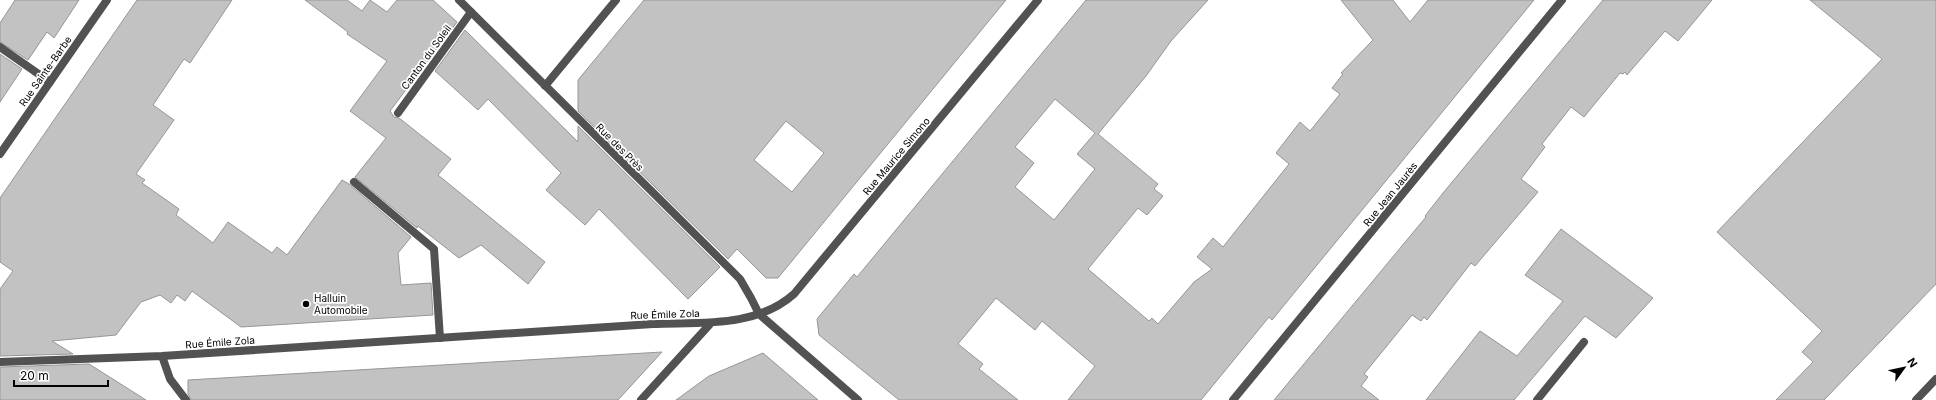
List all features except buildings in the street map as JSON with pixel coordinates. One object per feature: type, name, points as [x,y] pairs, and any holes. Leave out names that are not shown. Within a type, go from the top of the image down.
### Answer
[{"type":"street","name":"Rue Sainte-Barbe","points":[[0,154],[107,0]]},
{"type":"street","name":"Rue des Près","points":[[459,0],[740,279],[759,314]]},
{"type":"street","points":[[545,86],[616,0]]},
{"type":"street","name":"Rue Maurice Simono","points":[[759,314],[780,305],[794,294],[1038,0]]},
{"type":"street","name":"Rue Jean Jaurès","points":[[1233,400],[1562,0]]},
{"type":"street","name":"Canton du Soleil","points":[[398,113],[472,12]]},
{"type":"street","points":[[0,47],[50,82]]},
{"type":"street","points":[[354,182],[434,249],[440,338]]},
{"type":"street","points":[[759,314],[858,400]]},
{"type":"street","name":"Rue Émile Zola","points":[[0,362],[162,356],[653,324],[710,322],[759,314]]},
{"type":"street","points":[[640,400],[710,322]]},
{"type":"street","points":[[1537,400],[1584,342]]},
{"type":"street","points":[[162,356],[170,379],[186,400]]},
{"type":"street","points":[[1916,400],[1936,378]]},
{"type":"place","name":"Halluin Automobile","points":[[306,304]]}]
